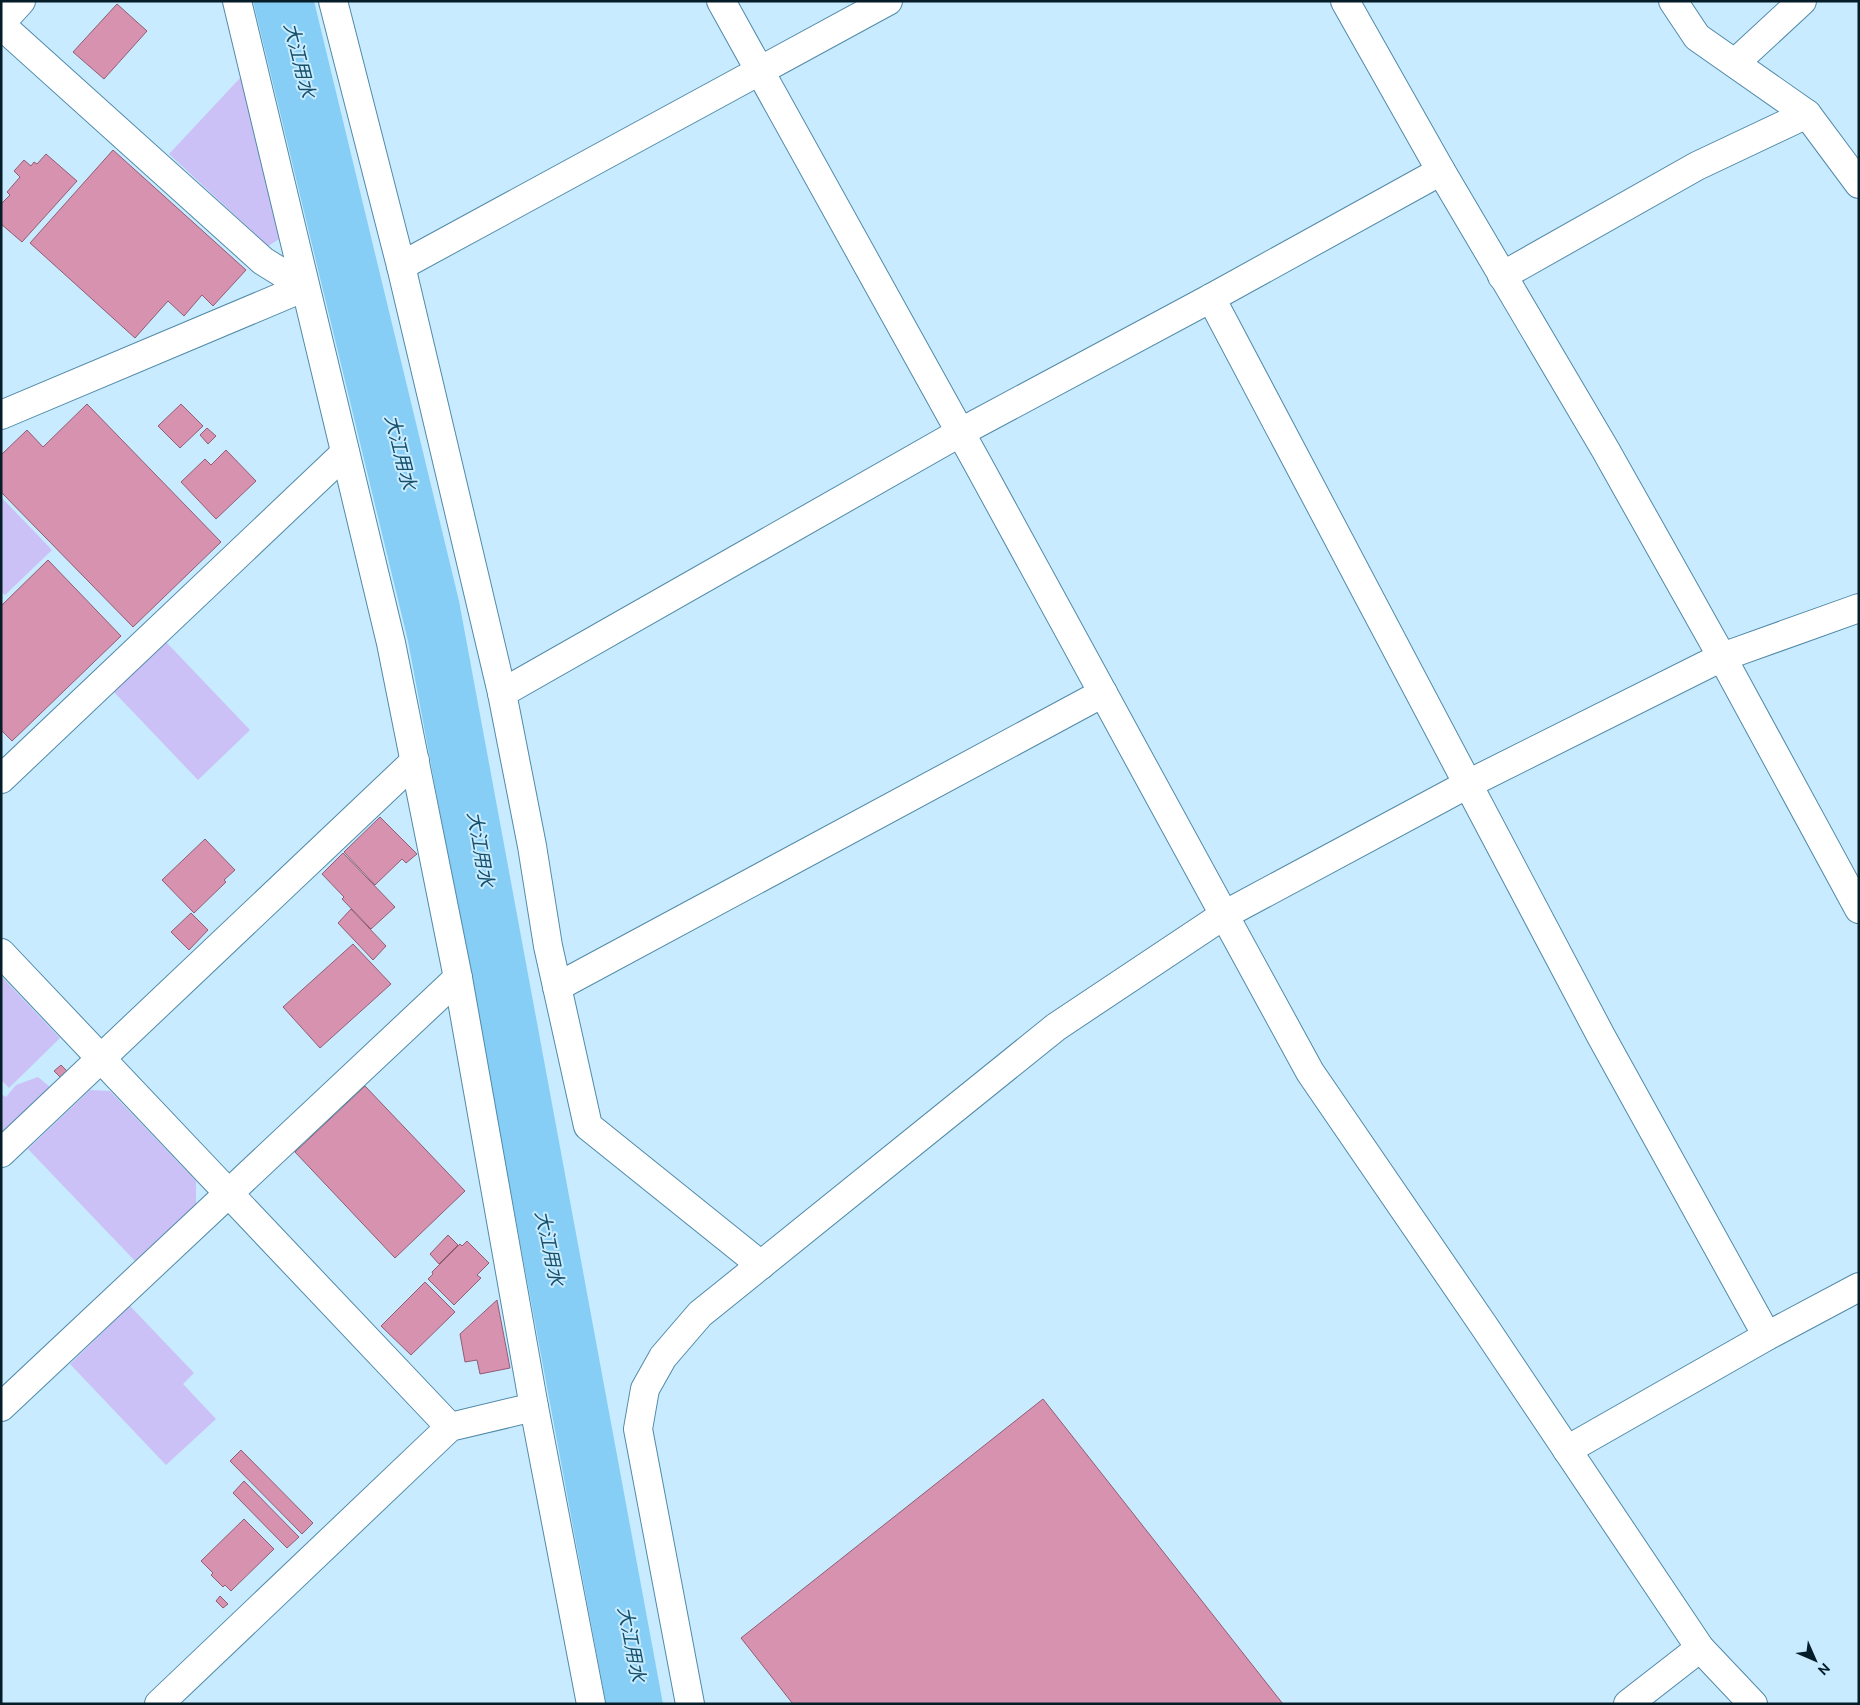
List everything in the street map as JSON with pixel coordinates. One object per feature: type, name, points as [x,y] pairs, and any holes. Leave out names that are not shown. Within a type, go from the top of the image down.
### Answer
[{"type":"street","points":[[21,1],[1,24],[263,261],[305,287]]},
{"type":"street","points":[[237,1],[391,643],[458,978],[534,1407],[591,1704]]},
{"type":"street","points":[[333,1],[401,266],[502,693],[532,846],[548,946],[588,1126],[761,1265]]},
{"type":"street","points":[[721,1],[960,432],[1310,1072],[1700,1648],[1753,1704]]},
{"type":"street","points":[[401,266],[888,1]]},
{"type":"street","points":[[1345,1],[1440,171],[1604,449],[1722,657],[1859,909]]},
{"type":"street","points":[[1673,1],[1697,37],[1806,114],[1859,184]]},
{"type":"street","points":[[1735,63],[1802,1]]},
{"type":"street","points":[[1502,276],[1697,166],[1806,114]]},
{"type":"street","points":[[502,693],[960,432],[1211,298],[1440,171]]},
{"type":"street","points":[[1,415],[305,287]]},
{"type":"street","points":[[1211,298],[1601,1036],[1768,1336]]},
{"type":"street","points":[[1,779],[345,452]]},
{"type":"street","points":[[690,1704],[638,1429],[645,1389],[663,1357],[700,1314],[1056,1027],[1224,915],[1468,784],[1722,657],[1859,608]]},
{"type":"street","points":[[557,987],[1103,693]]},
{"type":"street","points":[[1,1153],[415,762]]},
{"type":"street","points":[[1,953],[450,1427]]},
{"type":"street","points":[[1,1407],[458,978]]},
{"type":"street","points":[[1567,1450],[1768,1336],[1859,1287]]},
{"type":"street","points":[[159,1704],[450,1427],[534,1407]]},
{"type":"street","points":[[1628,1704],[1700,1648]]},
{"type":"shaded area","points":[[241,77],[281,238],[268,246],[169,154]]},
{"type":"shaded area","points":[[1,497],[52,550],[5,595],[1,592]]},
{"type":"shaded area","points":[[166,642],[250,730],[198,780],[114,692]]},
{"type":"shaded area","points":[[1,976],[60,1038],[9,1088],[1,1080]]},
{"type":"shaded area","points":[[38,1077],[50,1087],[1,1133],[1,1094],[6,1097],[16,1085]]},
{"type":"shaded area","points":[[90,1090],[110,1091],[196,1181],[196,1205],[136,1262],[28,1149]]},
{"type":"shaded area","points":[[130,1306],[194,1373],[183,1384],[216,1419],[166,1465],[70,1364]]},
{"type":"water","name":"大江用水","points":[[253,1],[314,1],[459,601],[663,1704],[606,1704],[408,641]]},
{"type":"building","points":[[117,4],[147,31],[104,79],[73,52]]},
{"type":"building","points":[[113,150],[246,270],[213,306],[202,295],[184,316],[168,301],[135,338],[30,243]]},
{"type":"building","points":[[46,154],[77,181],[22,242],[1,224],[1,204],[10,195],[7,192],[20,177],[14,171],[24,160],[31,166],[34,162],[37,164]]},
{"type":"building","points":[[87,404],[221,542],[133,627],[1,492],[1,455],[27,430],[43,447]]},
{"type":"building","points":[[181,404],[203,426],[180,448],[158,426]]},
{"type":"building","points":[[207,428],[216,436],[208,444],[200,435]]},
{"type":"building","points":[[226,450],[256,481],[216,519],[181,482],[205,459],[211,465]]},
{"type":"building","points":[[48,560],[121,636],[12,741],[1,730],[1,606]]},
{"type":"building","points":[[380,817],[417,854],[406,863],[402,859],[375,885],[344,852]]},
{"type":"building","points":[[205,839],[235,870],[224,880],[226,882],[194,913],[162,880]]},
{"type":"building","points":[[343,853],[395,907],[371,929],[342,899],[344,897],[322,874]]},
{"type":"building","points":[[351,909],[386,946],[373,960],[338,923]]},
{"type":"building","points":[[191,913],[208,930],[189,950],[171,932]]},
{"type":"building","points":[[353,944],[391,984],[320,1048],[283,1007]]},
{"type":"building","points":[[61,1065],[67,1071],[61,1078],[54,1071]]},
{"type":"building","points":[[365,1086],[465,1191],[395,1258],[295,1152]]},
{"type":"building","points":[[448,1235],[458,1245],[439,1264],[430,1254]]},
{"type":"building","points":[[467,1241],[489,1263],[477,1275],[481,1278],[454,1305],[428,1279],[433,1274],[432,1272],[460,1244],[462,1246]]},
{"type":"building","points":[[425,1282],[455,1312],[411,1355],[381,1326]]},
{"type":"building","points":[[497,1300],[510,1368],[480,1374],[477,1360],[465,1362],[460,1334]]},
{"type":"building","points":[[1043,1399],[1283,1704],[793,1704],[741,1638]]},
{"type":"building","points":[[241,1450],[313,1523],[302,1534],[230,1461]]},
{"type":"building","points":[[244,1481],[299,1537],[287,1548],[233,1493]]},
{"type":"building","points":[[244,1519],[274,1549],[231,1591],[225,1585],[223,1587],[211,1575],[213,1573],[201,1561]]},
{"type":"building","points":[[220,1596],[228,1604],[223,1608],[216,1601]]}]
